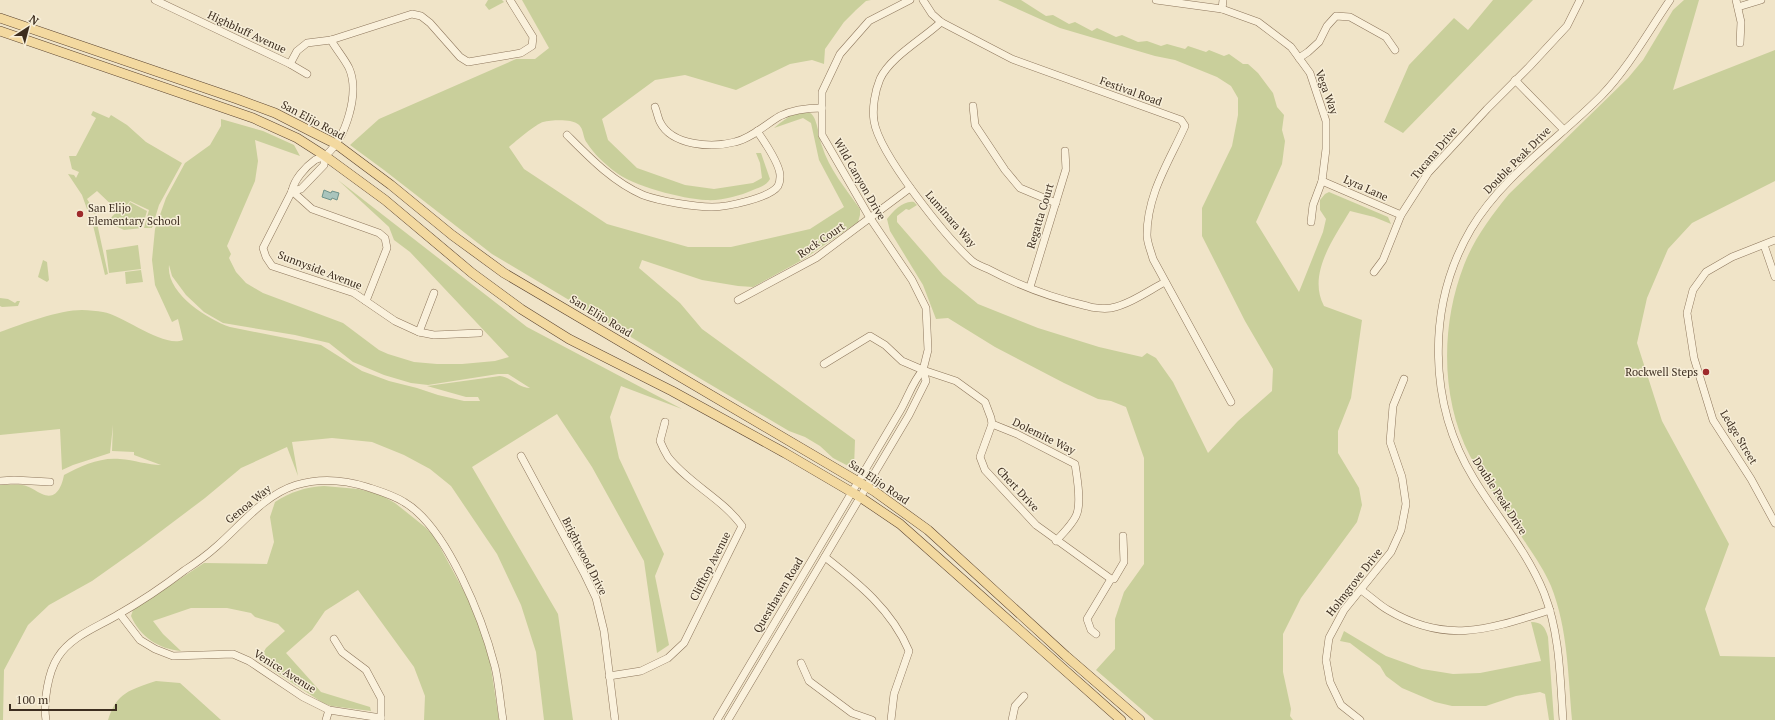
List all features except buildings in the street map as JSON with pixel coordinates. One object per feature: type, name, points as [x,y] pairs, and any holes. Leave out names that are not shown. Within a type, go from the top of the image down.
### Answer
[{"type":"main road","name":"San Elijo Road","points":[[0,18],[275,113],[336,144],[391,185],[452,235],[504,273],[858,481],[928,530],[1066,656],[1140,720]]},
{"type":"main road","name":"San Elijo Road","points":[[0,31],[253,118],[297,138],[325,156],[385,200],[472,273],[521,309],[569,339],[672,391],[784,453],[860,497],[900,524],[1121,720]]},
{"type":"street","name":"Highbluff Avenue","points":[[155,0],[290,64],[307,74]]},
{"type":"street","points":[[290,64],[297,51],[307,43],[331,40],[412,14],[421,16],[430,22],[460,57],[468,62],[521,53],[532,46],[534,37],[510,0]]},
{"type":"street","name":"Wild Canyon Drive","points":[[866,486],[920,395],[926,381],[923,370],[928,350],[926,308],[912,280],[870,218],[822,134],[822,92],[840,54],[868,21],[910,0]]},
{"type":"street","name":"Festival Road","points":[[923,0],[932,14],[941,22],[1012,59],[1182,120],[1186,126],[1164,168],[1150,204],[1147,236],[1153,259],[1165,282]]},
{"type":"street","name":"Vega Way","points":[[1156,0],[1222,9],[1258,22],[1291,47],[1310,73],[1326,121],[1326,149],[1322,181],[1313,205],[1311,222]]},
{"type":"street","points":[[1222,9],[1223,0]]},
{"type":"street","name":"Tucana Drive","points":[[1374,272],[1383,260],[1401,215],[1428,173],[1567,26],[1580,0]]},
{"type":"street","name":"Double Peak Drive","points":[[1563,720],[1560,662],[1550,610],[1530,564],[1474,480],[1459,449],[1443,404],[1438,372],[1438,344],[1441,314],[1448,285],[1458,257],[1471,229],[1500,191],[1613,83],[1637,51],[1670,0]]},
{"type":"street","points":[[1740,43],[1741,22],[1737,3],[1761,0]]},
{"type":"street","points":[[1299,58],[1319,42],[1327,26],[1336,16],[1350,17],[1386,37],[1395,50]]},
{"type":"street","name":"Luminara Way","points":[[941,22],[927,35],[890,63],[880,79],[875,97],[874,120],[880,140],[910,188],[973,262],[1004,277],[1088,307],[1110,308],[1128,302],[1165,282]]},
{"type":"street","points":[[292,191],[293,183],[316,160],[325,156],[336,144],[347,124],[353,95],[349,69],[331,40]]},
{"type":"street","points":[[1515,80],[1564,130]]},
{"type":"street","points":[[973,106],[975,125],[1020,188],[1056,203]]},
{"type":"street","points":[[656,107],[660,122],[672,135],[688,142],[716,145],[736,142],[782,116],[802,108],[822,108]]},
{"type":"street","points":[[567,135],[591,160],[615,179],[644,195],[678,203],[712,207],[736,204],[769,194],[779,186],[781,175],[771,152],[757,131]]},
{"type":"street","name":"Regatta Court","points":[[1030,287],[1066,169],[1065,151]]},
{"type":"street","points":[[292,191],[301,190],[324,164],[325,156]]},
{"type":"street","points":[[303,173],[310,179]]},
{"type":"street","name":"Lyra Lane","points":[[1322,181],[1401,215]]},
{"type":"street","name":"Rock Court","points":[[738,300],[816,258],[910,188]]},
{"type":"street","points":[[292,191],[312,209],[379,233],[386,238],[387,248],[366,301]]},
{"type":"street","name":"Sunnyside Avenue","points":[[292,191],[263,248],[266,258],[272,266],[354,293],[395,322],[419,332],[434,335],[479,333]]},
{"type":"street","name":"Ledge Street","points":[[1775,240],[1732,257],[1706,272],[1693,290],[1687,313],[1694,358],[1713,420],[1751,479],[1775,524]]},
{"type":"street","points":[[1764,245],[1775,277]]},
{"type":"street","points":[[1165,282],[1231,402]]},
{"type":"street","points":[[419,332],[434,293]]},
{"type":"street","points":[[824,364],[870,336],[884,345],[902,361],[956,381],[985,402],[992,424]]},
{"type":"street","name":"Wild Canyon Drive","points":[[858,481],[904,404],[916,377],[923,370]]},
{"type":"street","name":"Holmgrove Drive","points":[[1360,720],[1342,705],[1330,682],[1326,660],[1329,638],[1336,623],[1344,610],[1391,552],[1401,530],[1406,504],[1402,477],[1390,442],[1393,406],[1404,379]]},
{"type":"street","name":"Clifftop Avenue","points":[[609,676],[641,671],[668,658],[684,643],[742,526],[735,516],[668,457],[660,441],[665,422]]},
{"type":"street","name":"Chert Drive","points":[[992,424],[980,457],[985,470],[1036,525],[1056,541],[1112,579]]},
{"type":"street","name":"Dolemite Way","points":[[992,424],[1016,434],[1075,464],[1078,498],[1077,514],[1070,525],[1056,541]]},
{"type":"street","name":"Brightwood Drive","points":[[521,456],[596,598],[604,631],[615,720]]},
{"type":"street","points":[[0,481],[14,480],[50,482]]},
{"type":"street","name":"Genoa Way","points":[[46,720],[45,713],[50,675],[58,657],[70,642],[120,614],[180,574],[215,548],[253,512],[273,496],[295,485],[321,481],[337,481],[357,484],[382,492],[405,502],[434,530],[444,546],[483,625],[495,668],[503,720]]},
{"type":"street","name":"Questhaven Road","points":[[717,720],[858,481]]},
{"type":"street","name":"Questhaven Road","points":[[728,720],[866,486]]},
{"type":"street","points":[[1096,634],[1091,630],[1088,619],[1124,562],[1123,536]]},
{"type":"street","points":[[825,557],[857,582],[873,597],[904,639],[909,651],[894,694],[890,720]]},
{"type":"street","points":[[1361,590],[1388,610],[1423,626],[1446,631],[1478,630],[1508,623],[1550,610]]},
{"type":"street","name":"Venice Avenue","points":[[120,614],[140,640],[155,649],[173,656],[232,654],[248,661],[303,697],[329,710],[381,719]]},
{"type":"street","points":[[334,639],[342,652],[366,670],[381,698],[381,719]]},
{"type":"street","points":[[801,663],[809,681],[852,713],[872,720]]},
{"type":"street","points":[[1012,720],[1015,706],[1024,696]]},
{"type":"street","points":[[326,720],[329,710]]},
{"type":"green space","points":[[488,0],[502,0],[504,2],[489,10],[485,5]]},
{"type":"green space","points":[[522,0],[871,0],[866,1],[844,22],[825,49],[824,64],[812,60],[790,64],[736,90],[685,75],[655,80],[602,119],[608,140],[637,168],[685,185],[714,189],[753,183],[762,178],[760,163],[756,153],[761,153],[770,179],[767,183],[748,192],[724,199],[712,200],[684,197],[645,187],[622,177],[607,165],[585,140],[581,127],[575,122],[570,121],[557,120],[540,123],[509,147],[524,169],[607,224],[688,247],[731,247],[810,229],[844,207],[819,160],[811,123],[803,118],[774,128],[795,114],[800,112],[810,113],[816,123],[822,146],[829,163],[838,179],[860,209],[858,222],[804,259],[753,287],[702,280],[642,260],[639,268],[680,303],[702,329],[855,440],[854,469],[833,458],[820,446],[805,437],[789,431],[492,254],[350,145],[379,119],[516,59],[535,59],[549,48]]},
{"type":"green space","points":[[998,0],[1021,0],[1046,16],[1053,15],[1069,24],[1075,22],[1092,31],[1097,28],[1116,37],[1122,35],[1138,42],[1147,41],[1161,46],[1167,44],[1185,49],[1188,46],[1206,52],[1209,50],[1224,56],[1229,54],[1243,64],[1248,64],[1258,73],[1273,93],[1277,107],[1284,115],[1282,130],[1285,141],[1282,164],[1256,222],[1299,292],[1323,232],[1326,219],[1320,210],[1320,200],[1325,194],[1329,192],[1388,217],[1391,224],[1374,217],[1350,211],[1330,244],[1321,269],[1319,281],[1320,294],[1324,306],[1362,320],[1351,398],[1338,431],[1338,453],[1359,488],[1362,505],[1357,522],[1301,598],[1283,634],[1283,672],[1291,709],[1290,716],[1293,720],[1154,720],[1096,670],[1115,649],[1115,619],[1124,592],[1144,564],[1144,458],[1126,407],[1111,401],[1098,399],[1064,383],[995,347],[948,318],[936,319],[923,285],[890,231],[887,219],[889,216],[903,204],[914,202],[917,205],[909,210],[906,209],[897,216],[897,222],[943,275],[978,304],[1038,328],[1099,347],[1142,357],[1147,353],[1156,358],[1173,382],[1208,453],[1238,421],[1272,391],[1273,369],[1245,321],[1202,236],[1202,208],[1232,146],[1238,115],[1238,98],[1231,86],[1217,77],[1175,60],[1155,56],[1060,28]]},
{"type":"green space","points":[[1493,0],[1533,0],[1403,133],[1384,122],[1409,65],[1454,18],[1468,30]]},
{"type":"green space","points":[[1684,0],[1699,0],[1673,90],[1775,50],[1775,181],[1692,223],[1668,249],[1647,298],[1637,343],[1662,421],[1729,544],[1705,609],[1720,656],[1775,657],[1775,720],[1572,720],[1564,635],[1557,602],[1551,586],[1537,560],[1470,456],[1460,434],[1453,410],[1447,361],[1451,312],[1456,288],[1468,255],[1478,237],[1496,211],[1509,194],[1628,78],[1643,60],[1673,10]]},
{"type":"green space","points":[[93,111],[109,118],[111,115],[127,125],[146,142],[182,163],[159,205],[152,228],[144,228],[149,210],[130,201],[124,209],[117,210],[97,191],[87,199],[96,213],[95,214],[87,209],[82,195],[68,174],[74,175],[76,178],[79,172],[72,169],[69,156],[76,156],[96,118],[91,115]]},
{"type":"green space","points":[[221,119],[263,131],[294,145],[300,156],[255,140],[258,161],[255,181],[227,246],[231,254],[229,258],[236,272],[246,283],[263,293],[343,323],[379,350],[414,362],[462,364],[495,361],[509,357],[410,252],[394,240],[389,227],[338,180],[527,327],[682,409],[621,386],[610,417],[619,458],[664,554],[655,576],[669,645],[657,653],[644,561],[592,467],[557,414],[472,467],[558,614],[573,720],[544,720],[536,652],[521,605],[497,554],[451,486],[430,469],[404,455],[372,442],[332,438],[292,442],[298,476],[287,447],[241,468],[205,498],[140,547],[92,581],[49,605],[28,625],[4,670],[3,720],[0,720],[0,485],[30,487],[47,496],[55,494],[58,491],[64,475],[84,465],[105,459],[130,460],[161,465],[134,455],[134,452],[112,451],[113,425],[110,453],[62,470],[60,429],[0,435],[0,332],[63,312],[85,310],[111,314],[165,339],[175,341],[183,340],[178,319],[172,322],[155,285],[152,260],[155,229],[166,198],[185,163],[210,145],[221,126]],"holes":[[[169,265],[172,276],[186,295],[204,312],[223,323],[295,335],[329,343],[353,362],[384,375],[411,383],[428,385],[498,374],[508,374],[530,388],[526,388],[508,378],[500,376],[427,386],[466,397],[478,397],[480,401],[464,401],[389,381],[362,371],[321,345],[230,327],[210,318],[190,304],[181,295],[174,285],[170,275]]]},
{"type":"green space","points":[[130,202],[147,211],[142,228],[124,230],[109,223],[117,212],[125,210]]},
{"type":"green space","points":[[91,217],[99,222],[97,223],[108,274],[105,275]]},
{"type":"green space","points":[[138,245],[141,269],[109,273],[106,250]]},
{"type":"green space","points":[[43,260],[47,262],[49,280],[47,282],[38,277]]},
{"type":"green space","points":[[141,270],[143,282],[126,284],[125,272]]},
{"type":"green space","points":[[0,298],[8,299],[15,303],[20,301],[18,306],[2,307],[0,306]]},
{"type":"green space","points":[[324,486],[358,489],[379,494],[395,503],[434,536],[467,597],[483,636],[490,662],[499,720],[424,720],[425,696],[414,667],[358,590],[325,611],[312,630],[286,653],[321,692],[370,707],[371,711],[331,706],[323,703],[259,661],[266,648],[285,631],[278,624],[255,617],[251,613],[227,608],[191,608],[153,621],[163,634],[181,651],[158,645],[145,636],[140,630],[131,616],[133,610],[204,563],[267,564],[274,542],[270,517],[275,502],[286,495],[298,491]]},
{"type":"green space","points":[[1531,622],[1540,624],[1546,630],[1548,637],[1554,720],[1549,720],[1545,694],[1540,692],[1516,696],[1486,706],[1452,706],[1435,702],[1402,688],[1386,676],[1380,666],[1350,643],[1340,641],[1344,631],[1386,656],[1422,669],[1453,674],[1480,673],[1541,661]]},
{"type":"green space","points":[[156,681],[180,683],[221,720],[108,720],[116,703],[126,693]]},
{"type":"water","points":[[324,190],[331,193],[332,191],[339,193],[337,200],[322,197]]},
{"type":"place","name":"San Elijo Elementary School","points":[[80,214]]},
{"type":"place","name":"Rockwell Steps","points":[[1706,372]]}]
